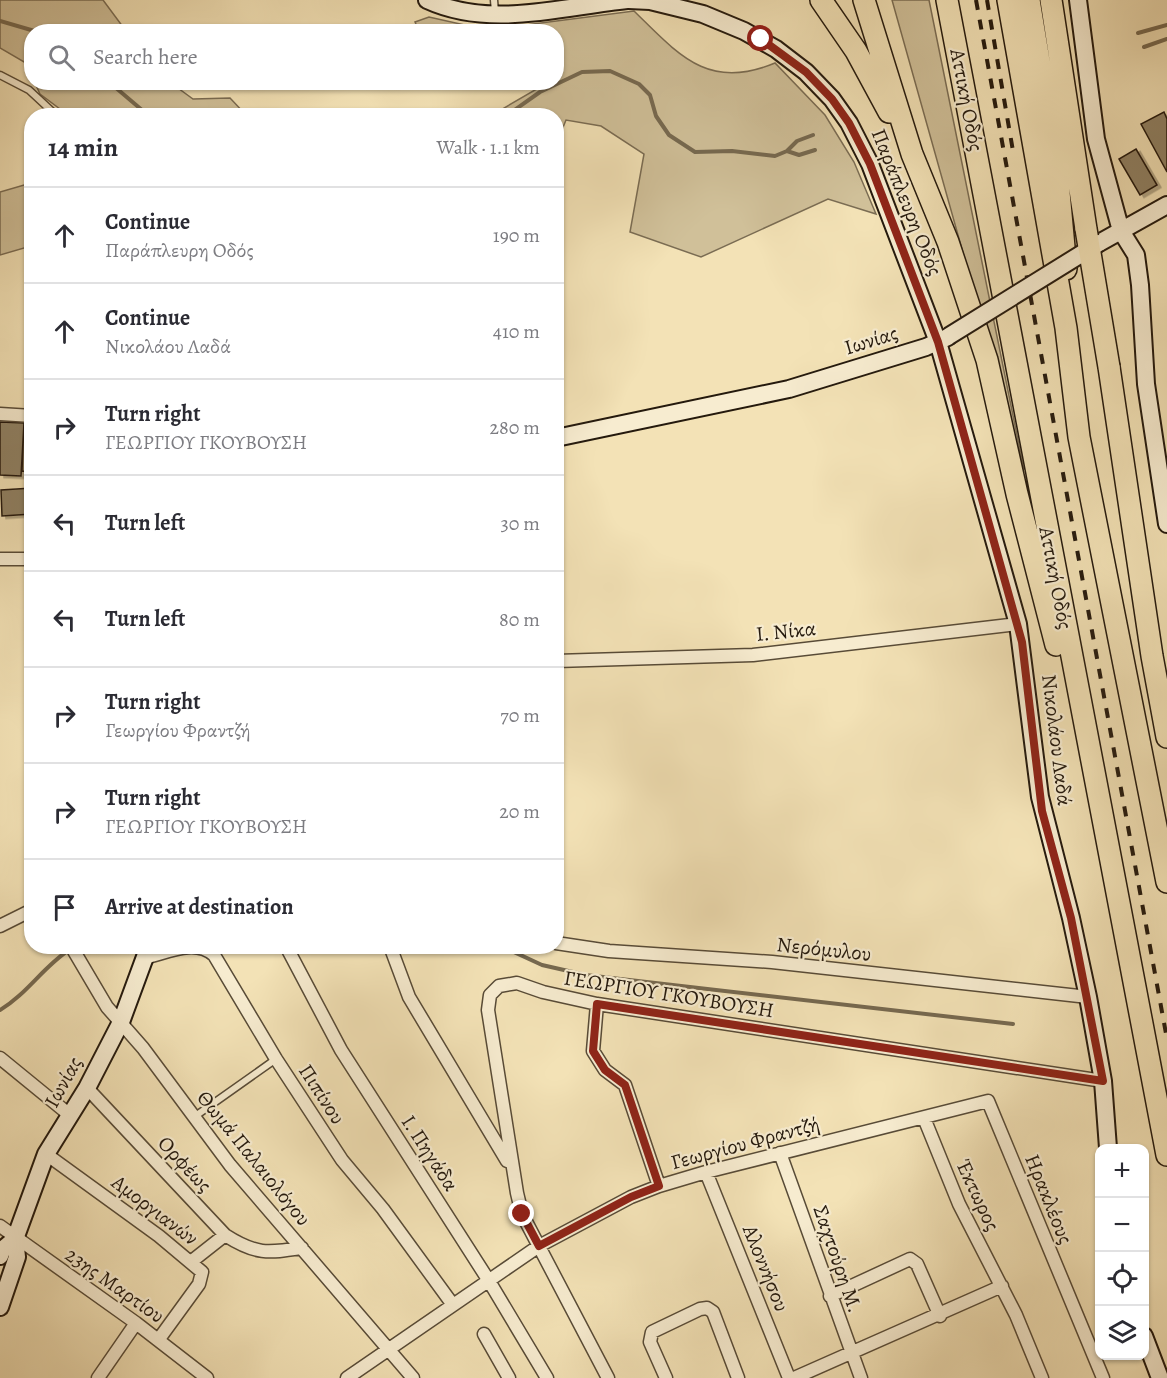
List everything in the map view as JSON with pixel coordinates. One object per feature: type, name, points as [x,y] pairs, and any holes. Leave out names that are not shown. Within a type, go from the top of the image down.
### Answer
[{"type":"highway","points":[[821,0],[856,51],[912,154]]},
{"type":"highway","points":[[864,0],[912,154],[948,242],[984,350],[1017,494],[1054,637],[1085,731]]},
{"type":"highway","name":"Αττική Οδός","points":[[947,0],[1167,1155]]},
{"type":"highway","points":[[1008,0],[1066,328],[1079,437],[1167,882]]},
{"type":"highway","points":[[1029,0],[1057,170],[1067,251],[1066,328]]},
{"type":"highway","points":[[1051,0],[1143,598],[1167,737]]},
{"type":"street","name":"Παράπλευρη Οδός","points":[[427,0],[439,6],[495,8],[628,0],[667,4],[703,14],[744,31],[792,60],[820,85],[849,123],[870,164],[944,339]]},
{"type":"street","points":[[1078,0],[1096,139],[1121,231],[1136,255],[1146,384],[1167,524]]},
{"type":"street","name":"Ιωνίας","points":[[564,436],[789,389],[944,339],[1099,243],[1167,205]]},
{"type":"street","name":"Νικολάου Λαδά","points":[[944,339],[1018,624],[1042,811],[1071,918],[1088,997],[1103,1081],[1108,1144]]},
{"type":"street","points":[[0,414],[24,416]]},
{"type":"street","points":[[0,559],[24,559]]},
{"type":"street","name":"Ι. Νίκα","points":[[564,661],[753,655],[1018,624]]},
{"type":"street","points":[[0,926],[24,914]]},
{"type":"street","name":"Νερόμυλου","points":[[564,944],[609,951],[772,963],[1088,997]]},
{"type":"street","name":"Θωμά Παλαιολόγου","points":[[75,954],[107,1007],[144,1048],[230,1164],[413,1378]]},
{"type":"street","name":"Ιωνίας","points":[[0,1307],[17,1257],[15,1239],[46,1154],[87,1088],[121,1022],[145,954]]},
{"type":"street","name":"Πιπίνου","points":[[213,954],[276,1059],[342,1160],[383,1209],[453,1305]]},
{"type":"street","name":"Ι. Πηγάδα","points":[[290,954],[341,1050],[489,1281],[545,1377]]},
{"type":"street","points":[[393,954],[409,996],[512,1170]]},
{"type":"street","name":"ΓΕΩΡΓΙΟΥ ΓΚΟΥΒΟΥΣΗ","points":[[608,1378],[522,1214],[512,1170],[488,1010],[490,995],[499,986],[517,983],[543,992],[597,1004],[1103,1081]]},
{"type":"street","points":[[597,1004],[593,1051],[605,1070],[625,1085],[659,1186]]},
{"type":"street","points":[[0,1058],[71,1116]]},
{"type":"street","name":"Ορφέως","points":[[87,1088],[225,1235],[245,1248],[271,1252],[302,1248]]},
{"type":"street","name":"Γεωργίου Φραντζή","points":[[347,1378],[539,1246],[631,1197],[659,1186],[780,1153],[988,1101]]},
{"type":"street","name":"Ηρακλέους","points":[[988,1101],[1103,1378]]},
{"type":"street","name":"Έκτωρος","points":[[924,1118],[955,1194],[1002,1286],[1042,1378]]},
{"type":"street","name":"Σαχτούρη Μ.","points":[[780,1153],[861,1378]]},
{"type":"street","name":"Αμοργιανών","points":[[46,1154],[192,1261],[202,1272],[203,1278],[159,1340]]},
{"type":"street","name":"Αλοννήσου","points":[[706,1173],[789,1378]]},
{"type":"street","name":"23ης Μαρτίου","points":[[0,1226],[15,1239],[136,1323],[207,1378]]},
{"type":"street","points":[[192,1261],[225,1235]]},
{"type":"street","name":"Ιωνίας","points":[[0,1256],[2,1250],[15,1239]]},
{"type":"street","points":[[830,1296],[910,1259],[917,1264],[940,1316]]},
{"type":"street","points":[[794,1378],[940,1316],[1002,1286]]},
{"type":"street","points":[[666,1378],[650,1342],[652,1332],[700,1309],[707,1308],[712,1312],[738,1378]]},
{"type":"street","points":[[98,1378],[136,1323]]},
{"type":"street","points":[[484,1334],[509,1378]]},
{"type":"street","points":[[1149,1349],[1160,1378]]},
{"type":"lane","points":[[0,75],[24,87]]},
{"type":"lane","points":[[29,90],[48,108]]},
{"type":"lane","points":[[194,1117],[276,1059]]},
{"type":"shaded area","points":[[0,0],[103,0],[121,24],[24,24],[24,62],[0,48]]},
{"type":"shaded area","points":[[892,0],[929,0],[1024,470]]},
{"type":"shaded area","points":[[634,11],[666,42],[696,64],[731,73],[752,71],[775,63],[825,115],[854,162],[876,214],[828,199],[701,257],[630,232],[644,154],[601,126],[566,120],[564,125],[564,108],[504,108],[535,90],[564,90],[564,24],[533,24]]},
{"type":"shaded area","points":[[429,17],[460,24],[416,24],[415,22]]},
{"type":"shaded area","points":[[38,90],[181,90],[193,99],[230,98],[239,108],[59,108],[40,94]]},
{"type":"shaded area","points":[[24,185],[24,248],[0,255],[0,192]]},
{"type":"building","points":[[1164,112],[1167,119],[1167,172],[1141,124]]},
{"type":"building","points":[[1136,149],[1157,185],[1140,195],[1119,159]]},
{"type":"building","points":[[0,422],[24,423],[21,476],[0,475]]},
{"type":"building","points":[[24,423],[24,471],[22,471]]},
{"type":"building","points":[[24,489],[24,515],[2,516],[1,490]]},
{"type":"waterway","points":[[0,21],[24,28]]},
{"type":"waterway","points":[[1138,33],[1167,25]]},
{"type":"waterway","points":[[1144,47],[1167,39]]},
{"type":"waterway","points":[[564,81],[582,72],[610,71],[639,84],[650,95],[656,116],[669,135],[695,152],[732,151],[775,156],[787,151],[797,141],[813,135]]},
{"type":"waterway","points":[[118,90],[140,108]]},
{"type":"waterway","points":[[517,108],[544,90]]},
{"type":"waterway","points":[[787,151],[799,155],[815,150]]},
{"type":"waterway","points":[[0,1010],[10,1004],[64,954]]},
{"type":"waterway","points":[[518,954],[542,965],[586,975],[1013,1024]]},
{"type":"railway","points":[[976,0],[1167,1039]]},
{"type":"railway","points":[[987,0],[1013,151]]},
{"type":"route","points":[[522,1214],[539,1246],[631,1197],[659,1186],[625,1085],[605,1070],[597,1061],[593,1051],[597,1004],[1103,1081],[1071,918],[1042,811],[1018,624],[938,342],[870,164],[849,123],[820,85],[792,60],[761,39]]}]
